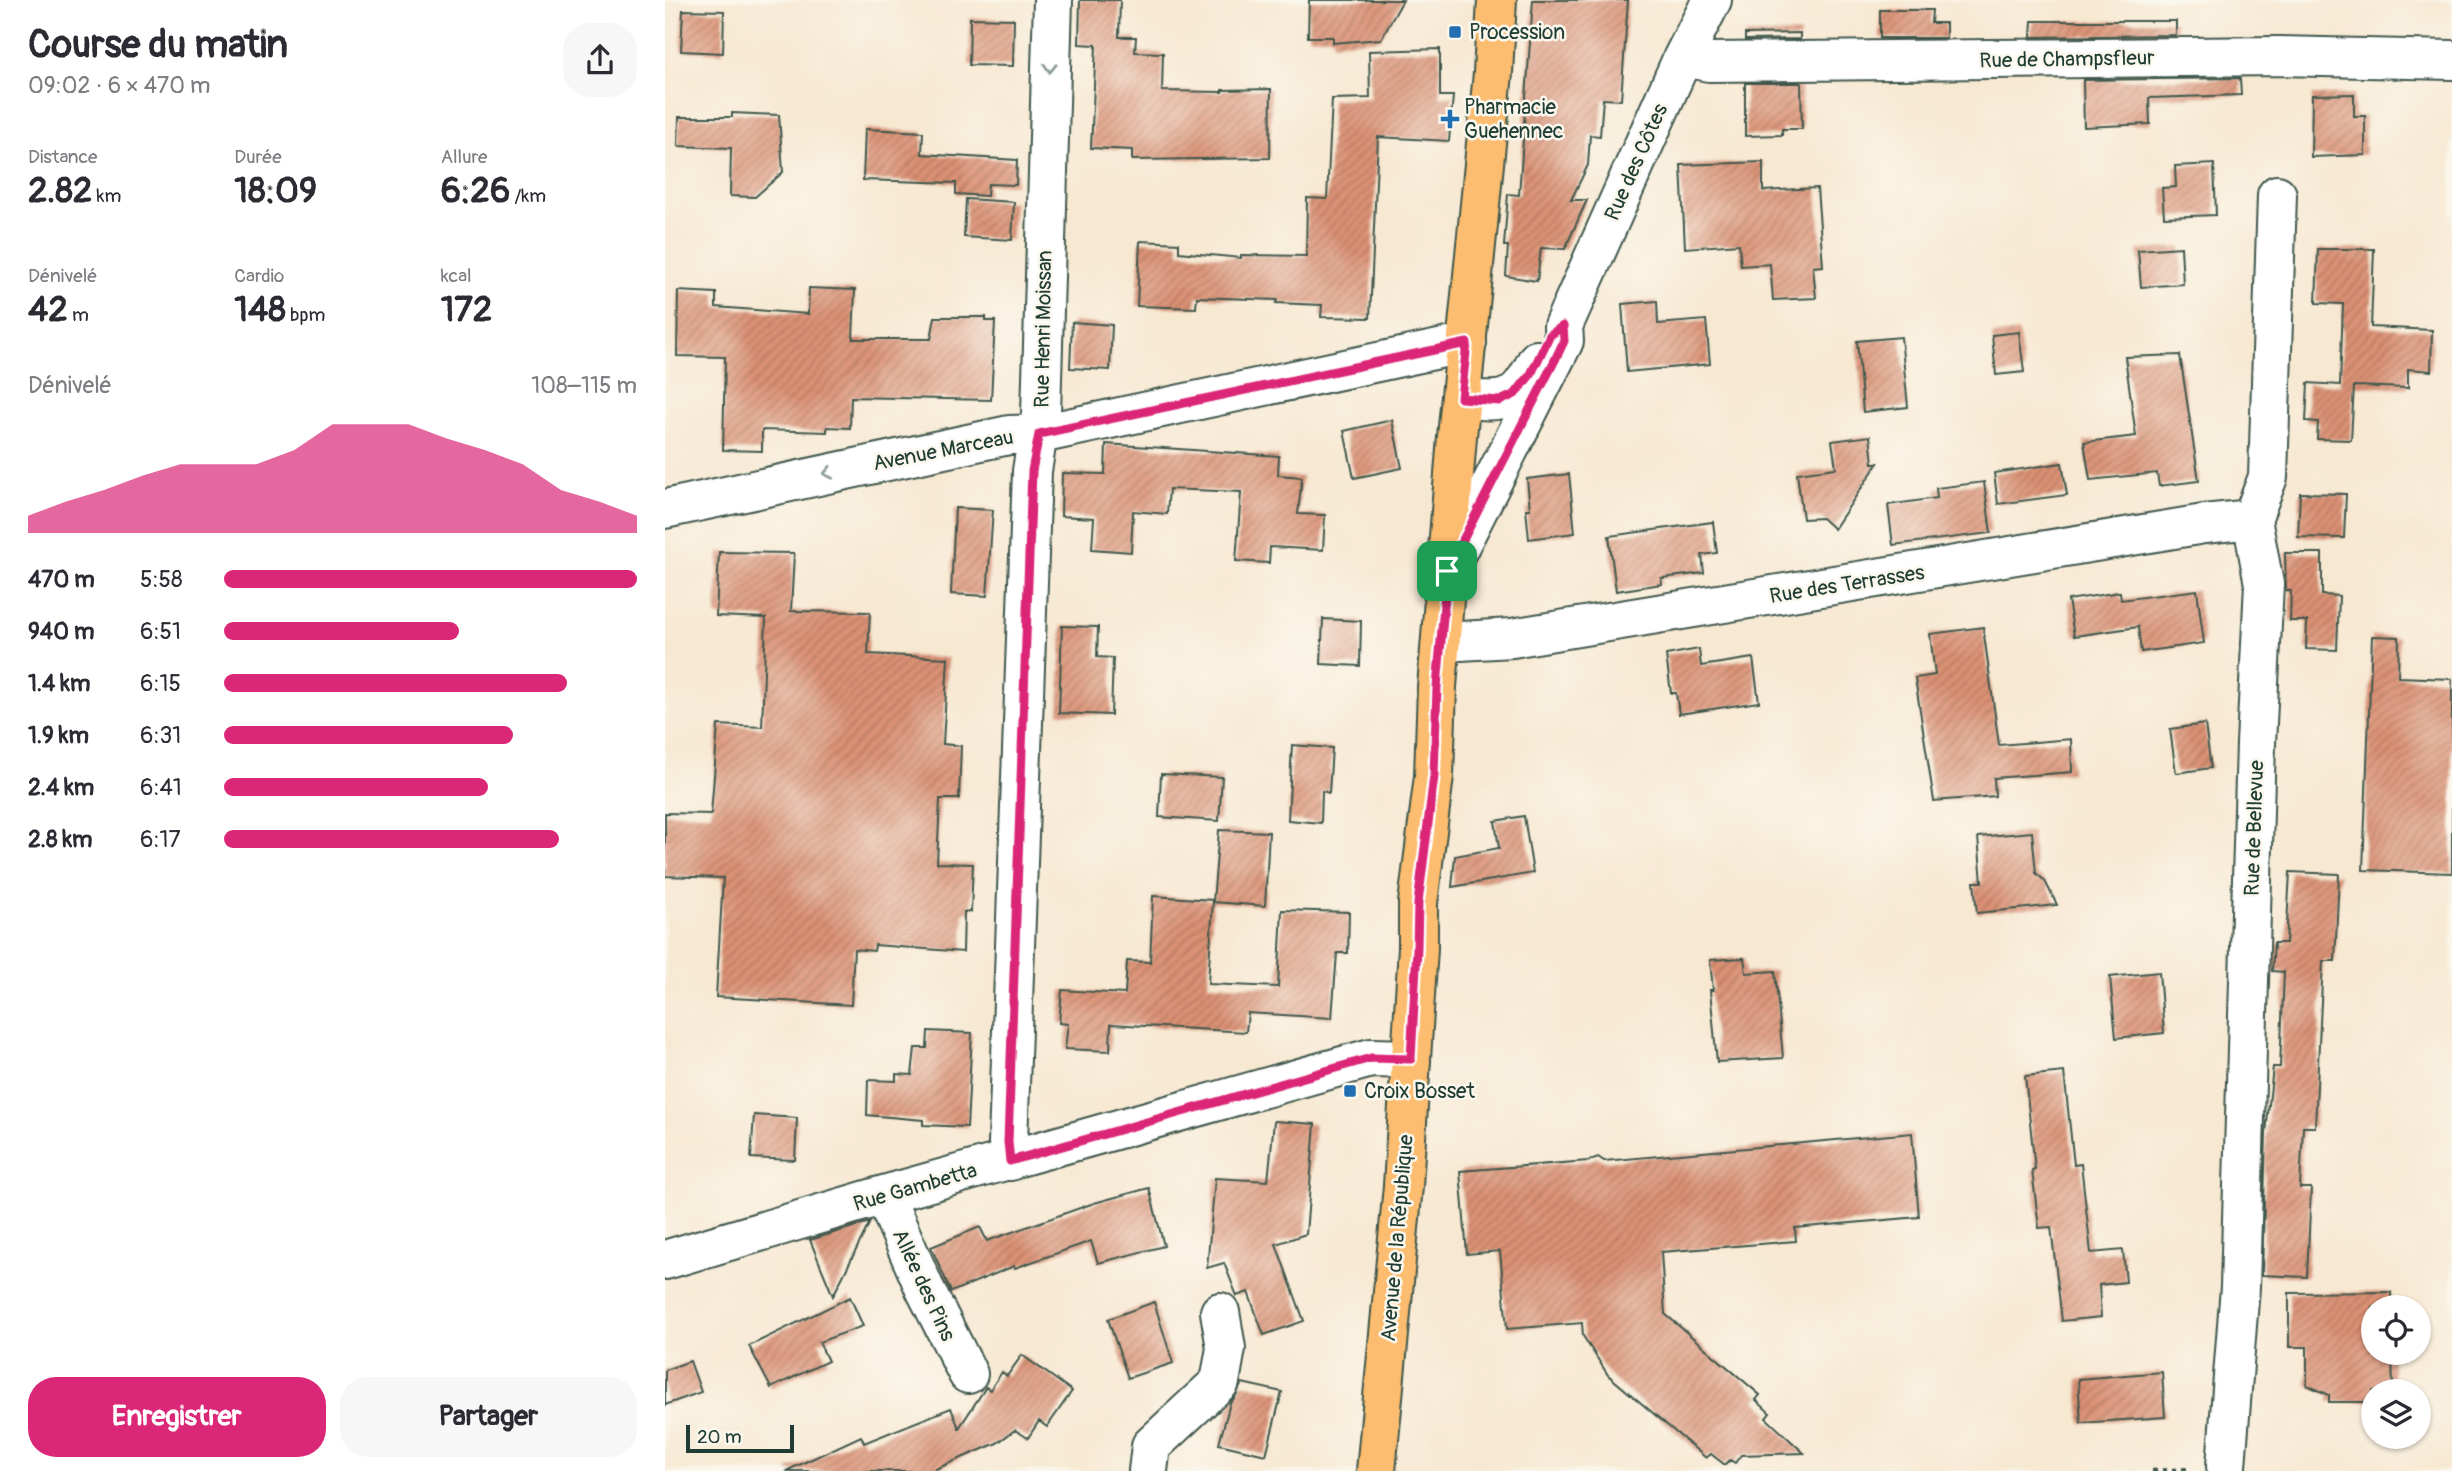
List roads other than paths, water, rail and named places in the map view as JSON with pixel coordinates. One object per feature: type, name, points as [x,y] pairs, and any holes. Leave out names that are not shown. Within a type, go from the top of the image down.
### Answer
[{"type":"main road","name":"Avenue de la République","points":[[1376,1471],[1403,1186],[1418,903],[1434,776],[1437,687],[1443,642],[1457,437],[1493,73],[1497,0]]},
{"type":"street","name":"Rue Henri Moissan","points":[[1010,1161],[1008,1142],[1032,471],[1039,434],[1053,0]]},
{"type":"street","name":"Rue des Côtes","points":[[1447,571],[1564,341],[1563,326],[1683,57],[1712,0]]},
{"type":"street","name":"Rue de Champsfleur","points":[[1683,57],[1709,62],[2279,56],[2452,60]]},
{"type":"street","points":[[2252,519],[2268,477],[2277,195]]},
{"type":"street","name":"Rue des Côtes","points":[[1461,398],[1500,401],[1515,394],[1531,374],[1550,335],[1563,326]]},
{"type":"street","name":"Avenue Marceau","points":[[665,509],[1009,435],[1039,434],[1467,343]]},
{"type":"street","points":[[1457,437],[1479,447],[1497,446],[1516,436]]},
{"type":"street","name":"Rue des Terrasses","points":[[1443,642],[1512,638],[2204,524],[2252,519]]},
{"type":"street","name":"Rue de Bellevue","points":[[2226,1466],[2240,1287],[2256,743],[2264,584],[2252,519]]},
{"type":"street","name":"Rue Gambetta","points":[[665,1260],[884,1195],[1371,1058],[1411,1059]]},
{"type":"street","name":"Allée des Pins","points":[[884,1195],[924,1287],[968,1374]]},
{"type":"street","points":[[1148,1471],[1151,1446],[1220,1382],[1226,1349],[1220,1312]]},
{"type":"place","name":"Procession","points":[[1455,32]]},
{"type":"place","name":"Pharmacie Guehennec","points":[[1450,119]]},
{"type":"place","name":"Croix Bosset","points":[[1350,1091]]}]
